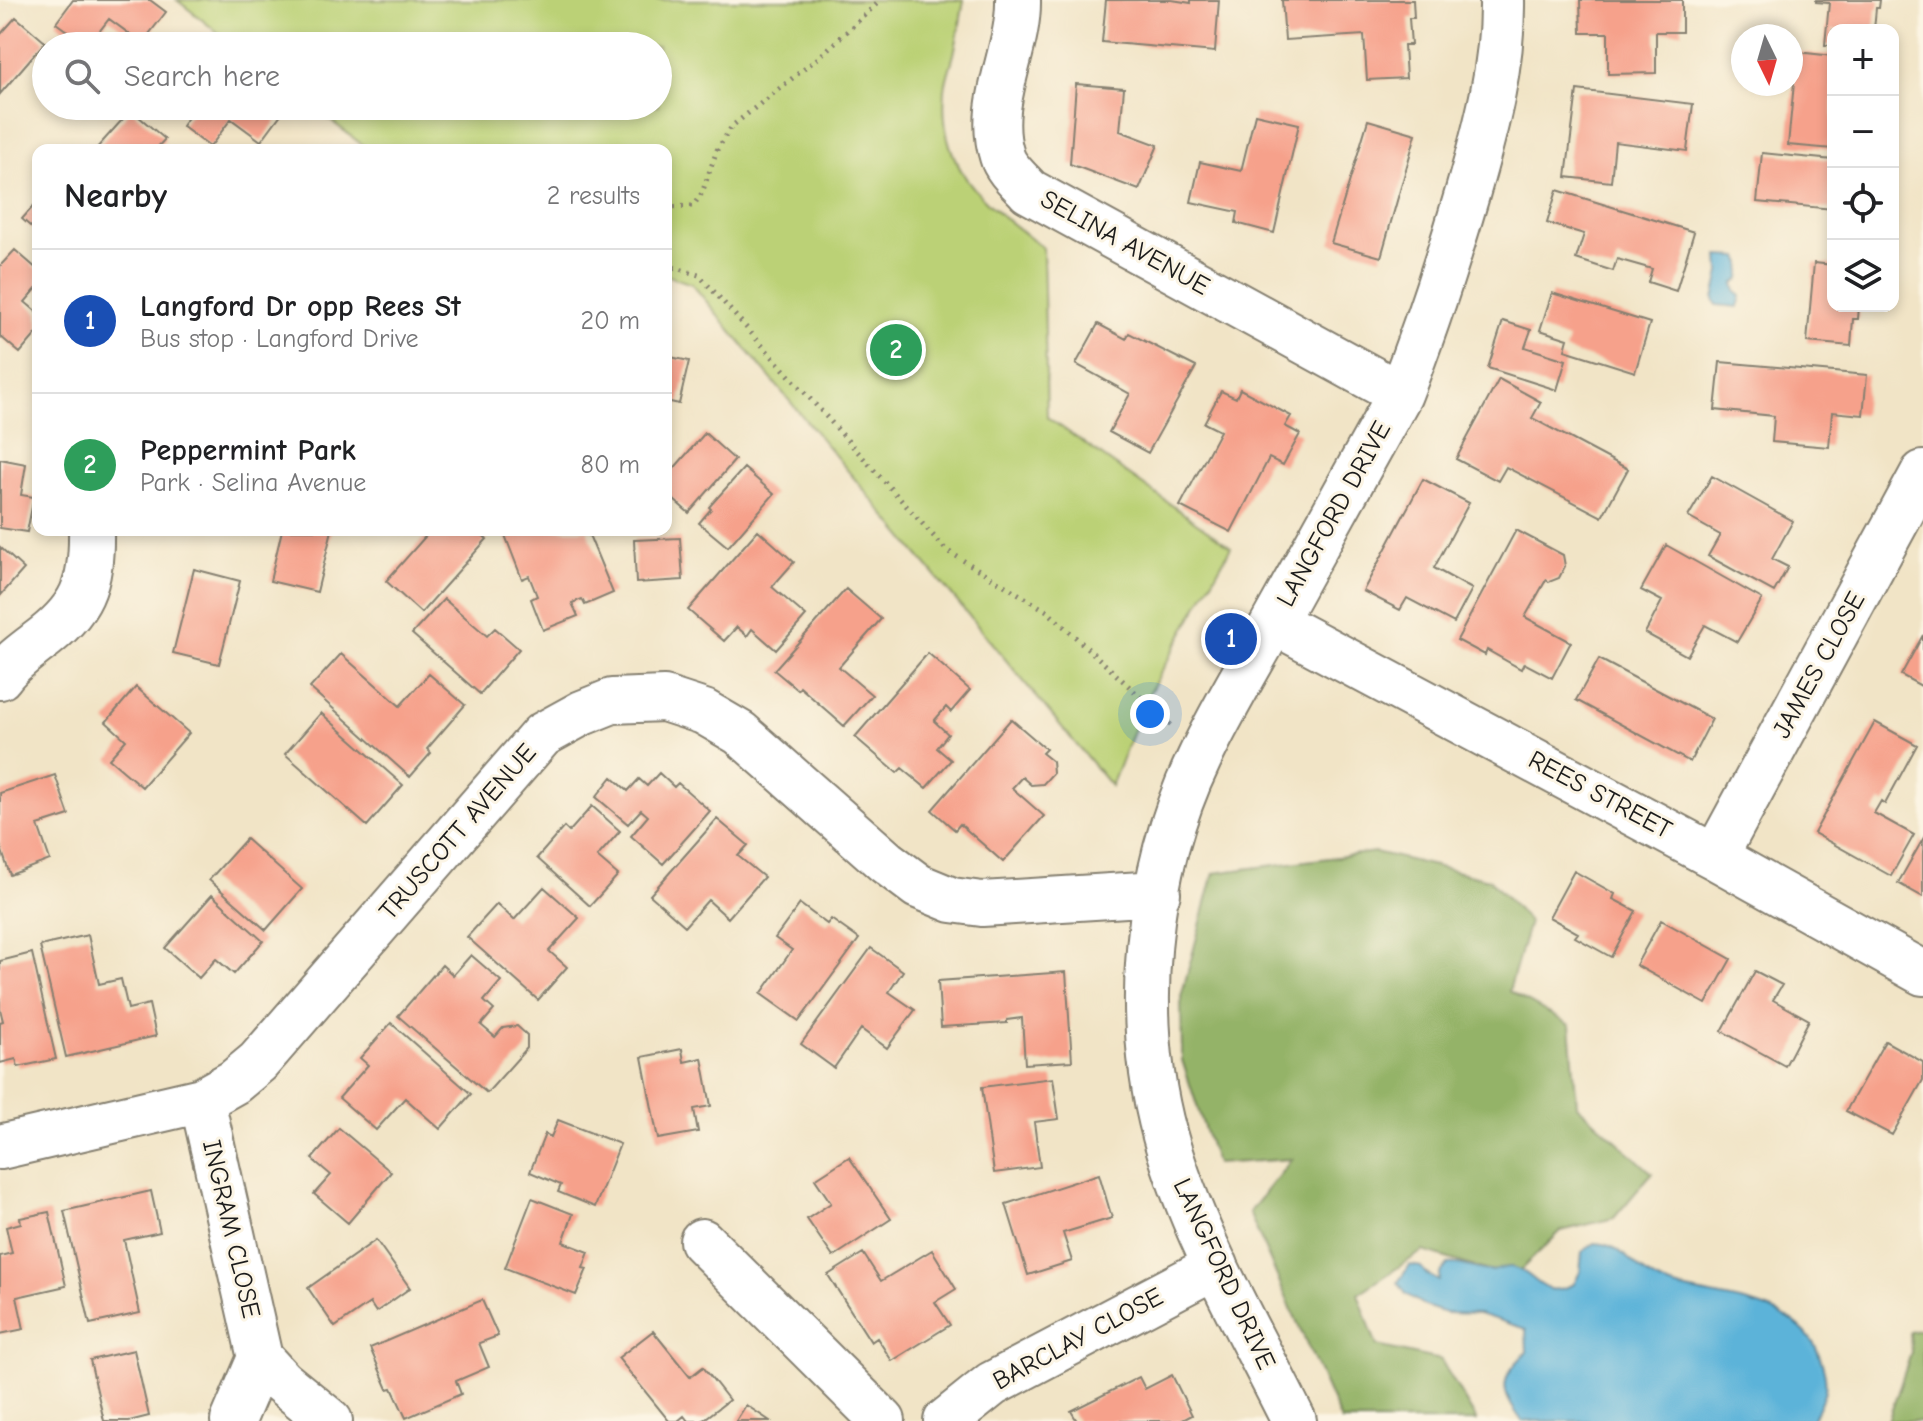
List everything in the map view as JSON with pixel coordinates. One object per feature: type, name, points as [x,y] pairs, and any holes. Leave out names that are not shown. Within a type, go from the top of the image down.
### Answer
[{"type":"street","name":"SELINA AVENUE","points":[[1018,0],[1018,18],[996,117],[1002,158],[1029,191],[1400,394]]},
{"type":"street","name":"LANGFORD DRIVE","points":[[1294,1421],[1186,1204],[1164,1134],[1153,1078],[1147,1012],[1148,953],[1163,857],[1199,759],[1400,394],[1422,337],[1490,115],[1503,33],[1502,0]]},
{"type":"street","name":"JAMES CLOSE","points":[[1715,857],[1923,473]]},
{"type":"street","points":[[0,677],[9,664],[70,615],[86,588],[91,564],[91,536]]},
{"type":"street","name":"REES STREET","points":[[1274,622],[1715,857],[1923,973]]},
{"type":"street","name":"TRUSCOTT AVENUE","points":[[0,1147],[202,1100],[234,1082],[258,1062],[542,735],[612,701],[664,699],[704,712],[740,733],[886,862],[918,886],[952,900],[982,904],[1158,893]]},
{"type":"street","name":"INGRAM CLOSE","points":[[202,1100],[260,1358]]},
{"type":"street","points":[[702,1241],[883,1421]]},
{"type":"street","name":"BARCLAY CLOSE","points":[[946,1421],[992,1384],[1216,1266]]},
{"type":"street","points":[[233,1421],[260,1358],[281,1381],[330,1421]]},
{"type":"path","points":[[672,207],[693,206],[702,193],[717,150],[732,126],[818,58],[881,0]]},
{"type":"path","points":[[672,267],[699,275],[946,550],[1047,611],[1171,726]]},
{"type":"green space","points":[[177,0],[964,0],[945,90],[949,143],[957,164],[985,200],[1043,248],[1047,417],[1231,547],[1146,699],[1111,786],[692,284],[672,277],[672,144],[361,144],[330,120],[672,120],[672,32],[217,32]]},
{"type":"green space","points":[[1375,852],[1489,879],[1529,922],[1509,991],[1570,1025],[1577,1105],[1652,1173],[1614,1218],[1561,1231],[1512,1278],[1423,1251],[1358,1294],[1377,1346],[1441,1360],[1477,1421],[1341,1421],[1249,1213],[1292,1159],[1216,1164],[1182,1060],[1181,997],[1214,873]]},
{"type":"green space","points":[[1923,1329],[1923,1421],[1888,1421],[1911,1353],[1910,1332]]},
{"type":"water","points":[[1719,256],[1739,257],[1742,263],[1740,279],[1734,284],[1741,296],[1738,307],[1717,305],[1714,299],[1720,272]]},
{"type":"water","points":[[1595,1243],[1614,1248],[1662,1283],[1753,1304],[1795,1323],[1811,1339],[1825,1375],[1824,1394],[1813,1419],[1522,1421],[1509,1401],[1505,1385],[1511,1370],[1527,1352],[1526,1329],[1479,1314],[1445,1313],[1425,1306],[1406,1294],[1398,1282],[1410,1265],[1421,1267],[1426,1274],[1439,1281],[1448,1264],[1454,1264],[1487,1271],[1511,1267],[1553,1290],[1574,1284],[1580,1272],[1582,1252]]},
{"type":"building","points":[[73,0],[150,0],[166,12],[151,32],[127,32],[109,19],[99,32],[69,32],[56,23]]},
{"type":"building","points":[[1106,0],[1191,3],[1191,0],[1219,0],[1215,52],[1102,42]]},
{"type":"building","points":[[1282,0],[1413,0],[1414,18],[1409,18],[1411,45],[1404,45],[1406,78],[1367,80],[1364,35],[1285,40]]},
{"type":"building","points":[[1580,0],[1682,0],[1682,32],[1656,32],[1656,73],[1608,74],[1608,33],[1581,33]]},
{"type":"building","points":[[1880,0],[1875,24],[1827,24],[1829,3],[1816,2]]},
{"type":"building","points":[[16,17],[33,32],[32,57],[0,94],[0,35]]},
{"type":"building","points":[[1803,53],[1827,55],[1827,148],[1788,145],[1793,96],[1803,96]]},
{"type":"building","points":[[1076,84],[1124,88],[1120,131],[1158,145],[1139,190],[1070,164]]},
{"type":"building","points":[[1577,90],[1693,104],[1687,151],[1615,142],[1611,182],[1566,177]]},
{"type":"building","points":[[1255,114],[1299,124],[1274,233],[1236,223],[1238,212],[1191,202],[1200,162],[1241,171]]},
{"type":"building","points":[[122,120],[143,120],[165,139],[160,144],[100,144]]},
{"type":"building","points":[[186,120],[230,120],[212,144],[206,144],[182,126]]},
{"type":"building","points":[[232,120],[277,120],[261,141]]},
{"type":"building","points":[[1368,120],[1416,134],[1381,257],[1331,243]]},
{"type":"building","points":[[1762,153],[1827,159],[1827,208],[1757,202]]},
{"type":"building","points":[[1557,190],[1694,232],[1676,291],[1648,282],[1652,269],[1617,259],[1613,271],[1576,259],[1584,234],[1547,223]]},
{"type":"building","points":[[32,208],[32,228],[22,219]]},
{"type":"building","points":[[15,250],[32,265],[32,294],[25,302],[32,308],[32,339],[20,353],[0,336],[0,266]]},
{"type":"building","points":[[1814,263],[1827,264],[1827,312],[1859,312],[1858,319],[1853,319],[1851,346],[1807,342]]},
{"type":"building","points":[[1552,293],[1650,323],[1635,372],[1565,350],[1568,339],[1540,330]]},
{"type":"building","points":[[1503,321],[1531,330],[1525,347],[1566,360],[1557,390],[1488,368]]},
{"type":"building","points":[[1098,324],[1126,339],[1129,333],[1196,367],[1148,453],[1109,432],[1130,394],[1076,364]]},
{"type":"building","points":[[672,357],[689,361],[679,404],[672,402]]},
{"type":"building","points":[[1720,362],[1867,375],[1863,415],[1832,412],[1829,447],[1772,442],[1774,416],[1715,410]]},
{"type":"building","points":[[1499,379],[1541,402],[1532,418],[1628,469],[1602,517],[1506,467],[1498,481],[1456,459]]},
{"type":"building","points":[[1240,389],[1291,416],[1285,426],[1300,434],[1283,465],[1269,458],[1231,532],[1180,506],[1220,431],[1204,423],[1221,391],[1236,398]]},
{"type":"building","points":[[705,433],[735,460],[689,513],[672,498],[672,471]]},
{"type":"building","points":[[0,459],[26,464],[21,495],[32,497],[27,532],[0,528]]},
{"type":"building","points":[[744,468],[774,494],[728,547],[699,523]]},
{"type":"building","points":[[1712,476],[1793,521],[1772,559],[1788,567],[1774,592],[1708,556],[1720,535],[1688,517]]},
{"type":"building","points":[[1423,479],[1469,503],[1434,568],[1472,589],[1454,623],[1407,598],[1400,610],[1363,591]]},
{"type":"building","points":[[758,530],[794,562],[772,587],[806,616],[776,650],[752,629],[747,636],[737,627],[724,641],[688,610]]},
{"type":"building","points":[[1516,530],[1563,555],[1565,566],[1559,578],[1549,582],[1546,580],[1525,617],[1571,642],[1552,678],[1524,663],[1521,669],[1487,650],[1485,655],[1457,640]]},
{"type":"building","points":[[281,536],[331,536],[317,592],[270,581]]},
{"type":"building","points":[[426,536],[484,536],[487,539],[421,613],[386,581]]},
{"type":"building","points":[[505,536],[589,536],[613,593],[585,605],[582,599],[572,603],[578,616],[543,630],[531,599],[537,596],[529,576],[522,579]]},
{"type":"building","points":[[680,538],[683,580],[636,583],[634,540]]},
{"type":"building","points":[[1666,545],[1762,599],[1737,642],[1705,625],[1687,656],[1645,633],[1662,601],[1641,590]]},
{"type":"building","points":[[0,547],[24,569],[0,596]]},
{"type":"building","points":[[194,569],[240,581],[219,664],[173,653]]},
{"type":"building","points":[[846,589],[881,619],[839,667],[872,695],[844,726],[800,687],[798,690],[774,670]]},
{"type":"building","points":[[444,599],[487,636],[495,628],[519,649],[480,694],[412,634]]},
{"type":"building","points":[[1923,635],[1923,687],[1901,675]]},
{"type":"building","points":[[928,653],[970,690],[951,712],[946,707],[934,721],[948,734],[937,748],[951,760],[926,788],[902,768],[897,773],[855,737]]},
{"type":"building","points":[[341,654],[400,706],[429,674],[465,705],[427,749],[431,753],[410,777],[310,688]]},
{"type":"building","points":[[1599,659],[1712,719],[1690,762],[1576,700]]},
{"type":"building","points":[[136,687],[189,733],[142,787],[109,759],[126,740],[106,722]]},
{"type":"building","points":[[321,713],[403,785],[367,826],[285,754]]},
{"type":"building","points":[[1011,719],[1046,749],[1042,753],[1052,761],[1053,773],[1043,784],[1031,785],[1022,777],[1012,788],[1044,816],[1003,862],[960,824],[955,830],[932,810]]},
{"type":"building","points":[[1875,722],[1917,745],[1885,804],[1881,801],[1874,813],[1914,835],[1891,876],[1814,833]]},
{"type":"building","points":[[659,773],[674,787],[678,783],[710,811],[663,864],[631,836],[648,816],[641,810],[628,824],[596,797],[612,777],[628,791],[639,779],[647,786]]},
{"type":"building","points":[[55,775],[69,815],[38,825],[50,860],[10,875],[0,845],[0,793]]},
{"type":"building","points":[[592,806],[620,831],[597,857],[618,875],[590,906],[537,858],[564,827],[569,832]]},
{"type":"building","points":[[717,819],[748,845],[738,856],[764,877],[728,918],[708,900],[685,926],[650,895]]},
{"type":"building","points":[[246,839],[302,889],[266,930],[209,880]]},
{"type":"building","points":[[1923,839],[1923,897],[1898,883]]},
{"type":"building","points":[[1574,871],[1615,894],[1613,899],[1636,911],[1611,957],[1575,937],[1578,933],[1549,917]]},
{"type":"building","points":[[544,887],[579,918],[549,951],[567,967],[538,1000],[467,937],[497,904],[514,920]]},
{"type":"building","points":[[212,895],[263,941],[234,974],[216,959],[199,978],[165,948]]},
{"type":"building","points":[[800,904],[827,924],[831,919],[859,939],[799,1021],[761,994],[792,950],[775,938]]},
{"type":"building","points":[[1661,920],[1731,959],[1706,1004],[1636,965]]},
{"type":"building","points":[[88,935],[99,984],[121,979],[128,1009],[149,1004],[156,1036],[66,1057],[40,946]]},
{"type":"building","points":[[871,948],[903,971],[889,992],[915,1010],[887,1048],[861,1029],[834,1068],[801,1044]]},
{"type":"building","points":[[32,953],[56,1059],[18,1067],[16,1059],[0,1063],[0,1022],[3,1021],[0,961]]},
{"type":"building","points":[[471,955],[501,981],[484,1001],[494,1010],[481,1025],[495,1037],[503,1028],[517,1026],[527,1035],[527,1048],[487,1093],[398,1016],[442,965],[453,975]]},
{"type":"building","points":[[1755,971],[1782,985],[1773,1000],[1809,1020],[1785,1066],[1722,1031]]},
{"type":"building","points":[[1066,972],[1072,1061],[1025,1064],[1022,1018],[1007,1020],[1007,1023],[941,1027],[938,981]]},
{"type":"building","points":[[391,1023],[471,1094],[440,1129],[405,1098],[376,1130],[339,1098],[368,1065],[360,1058]]},
{"type":"building","points":[[1885,1041],[1923,1062],[1923,1080],[1892,1135],[1846,1111]]},
{"type":"building","points":[[682,1049],[684,1062],[702,1058],[711,1106],[694,1109],[698,1132],[658,1139],[642,1057]]},
{"type":"building","points":[[1053,1078],[1059,1119],[1034,1122],[1040,1167],[994,1173],[982,1087]]},
{"type":"building","points":[[558,1120],[620,1144],[595,1207],[558,1192],[561,1185],[530,1172],[545,1134],[551,1137]]},
{"type":"building","points":[[339,1128],[391,1172],[348,1223],[314,1194],[331,1175],[312,1159]]},
{"type":"building","points":[[849,1157],[891,1219],[833,1257],[807,1219],[831,1203],[815,1179]]},
{"type":"building","points":[[1099,1174],[1112,1218],[1063,1233],[1072,1261],[1028,1275],[1006,1204]]},
{"type":"building","points":[[151,1191],[160,1232],[124,1240],[140,1313],[90,1324],[64,1211]]},
{"type":"building","points":[[532,1198],[573,1214],[563,1242],[589,1252],[583,1268],[587,1269],[576,1295],[505,1268]]},
{"type":"building","points":[[49,1212],[66,1286],[17,1297],[24,1329],[0,1334],[0,1256],[12,1253],[6,1227],[21,1223],[20,1218]]},
{"type":"building","points":[[376,1240],[410,1288],[376,1312],[370,1303],[335,1327],[308,1288]]},
{"type":"building","points":[[932,1250],[956,1289],[935,1302],[950,1325],[892,1361],[877,1338],[871,1342],[828,1275],[863,1253],[881,1281]]},
{"type":"building","points":[[482,1300],[498,1336],[479,1343],[489,1367],[456,1381],[461,1394],[406,1418],[392,1388],[388,1389],[370,1348]]},
{"type":"building","points":[[653,1331],[690,1377],[703,1367],[729,1400],[702,1421],[688,1421],[684,1416],[678,1421],[669,1421],[618,1358]]},
{"type":"building","points":[[134,1350],[149,1416],[129,1421],[104,1421],[90,1360]]},
{"type":"building","points":[[1172,1375],[1192,1415],[1181,1421],[1077,1421],[1071,1411],[1139,1377],[1145,1389]]},
{"type":"building","points":[[746,1405],[770,1421],[736,1421]]},
{"type":"place","name":"Peppermint Park","points":[[896,350]]},
{"type":"place","name":"Langford Dr opp Rees St","points":[[1231,639]]}]
